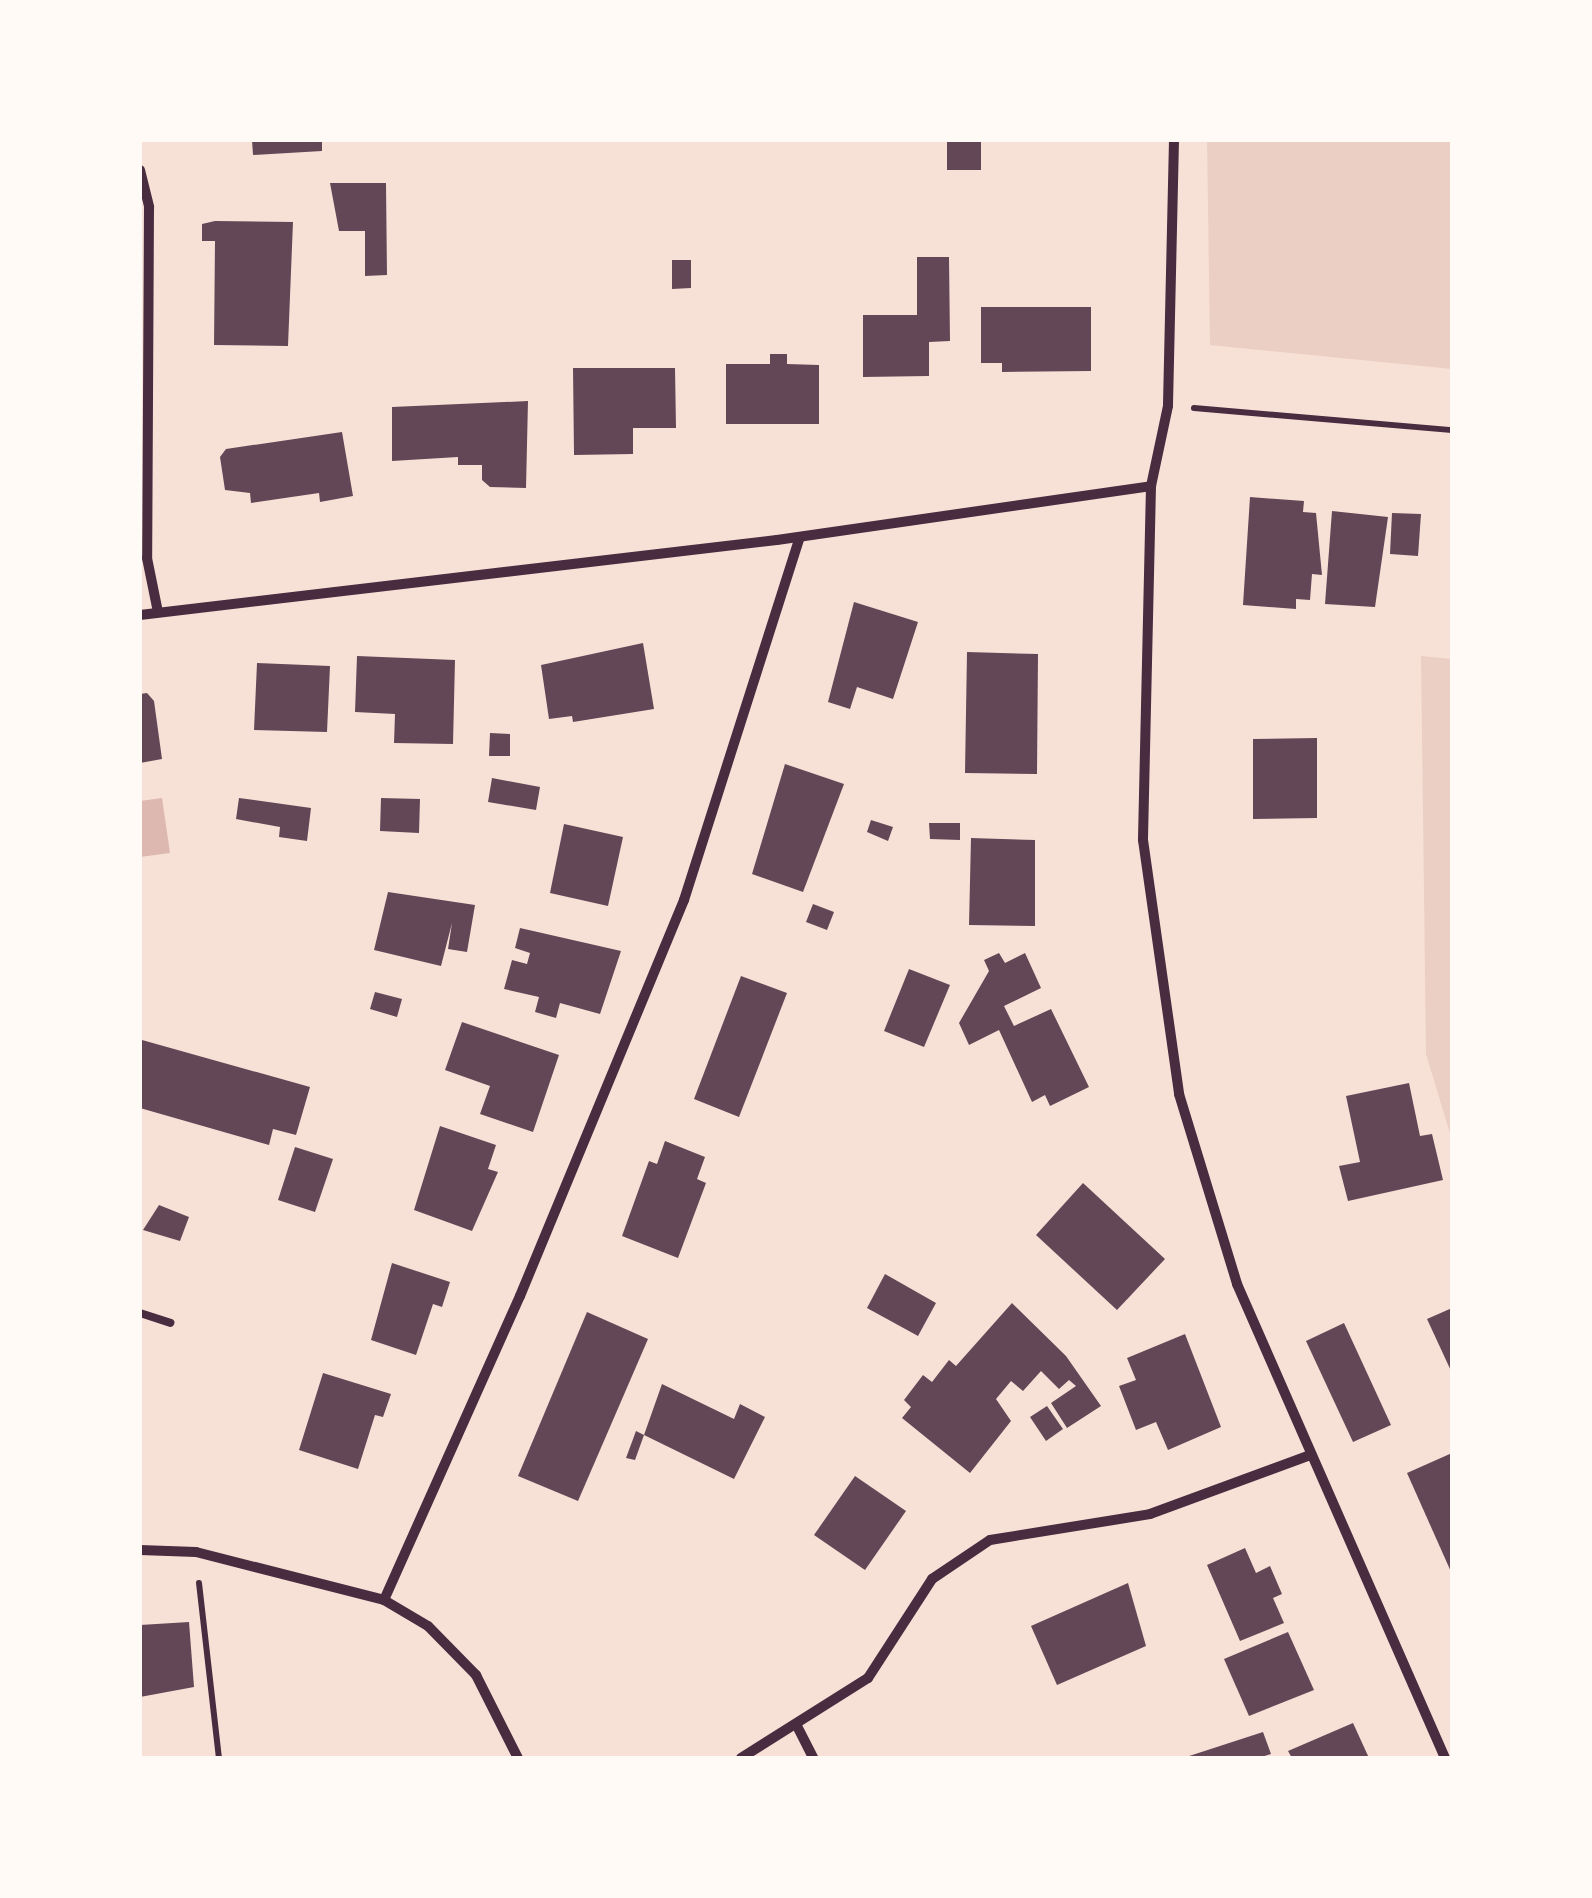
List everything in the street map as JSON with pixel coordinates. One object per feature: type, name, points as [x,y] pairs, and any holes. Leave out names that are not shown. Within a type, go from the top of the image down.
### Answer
[{"type":"street","points":[[1174,140],[1168,406],[1151,486],[1143,840],[1179,1094],[1237,1284],[1308,1456],[1446,1758]]},
{"type":"street","points":[[140,170],[149,207],[147,558],[158,612]]},
{"type":"street","points":[[140,615],[800,537],[1151,486]]},
{"type":"street","points":[[384,1600],[520,1296],[684,900],[800,537]]},
{"type":"street","points":[[741,1758],[868,1678],[932,1579],[990,1540],[1150,1514],[1308,1456]]},
{"type":"street","points":[[140,1550],[196,1552],[384,1600],[428,1626],[476,1674],[518,1758]]},
{"type":"street","points":[[796,1724],[813,1758]]},
{"type":"lane","points":[[140,1313],[170,1323]]},
{"type":"path","points":[[1168,406],[1452,430]]},
{"type":"path","points":[[196,1552],[219,1758]]},
{"type":"shaded area","points":[[1207,140],[1452,140],[1452,369],[1210,345]]},
{"type":"shaded area","points":[[1421,656],[1452,659],[1452,1140],[1426,1054]]},
{"type":"shaded area","points":[[162,798],[170,853],[140,857],[140,801]]},
{"type":"building","points":[[252,140],[322,140],[322,151],[253,155]]},
{"type":"building","points":[[981,140],[981,170],[947,170],[947,141]]},
{"type":"building","points":[[330,183],[386,183],[387,275],[365,276],[365,231],[339,231]]},
{"type":"building","points":[[293,222],[288,346],[214,345],[215,241],[202,241],[202,224]]},
{"type":"building","points":[[917,257],[949,257],[950,341],[929,342],[929,376],[863,377],[863,315],[917,315]]},
{"type":"building","points":[[672,260],[691,260],[691,288],[672,289]]},
{"type":"building","points":[[981,307],[1091,307],[1091,371],[1002,372],[1002,363],[981,363]]},
{"type":"building","points":[[770,354],[787,354],[787,364],[819,365],[819,424],[726,424],[726,364],[770,364]]},
{"type":"building","points":[[573,368],[675,368],[676,428],[633,428],[633,454],[574,455]]},
{"type":"building","points":[[528,401],[526,488],[490,487],[482,480],[482,465],[458,465],[458,457],[392,461],[392,407]]},
{"type":"building","points":[[342,432],[353,496],[320,502],[319,493],[251,503],[250,493],[225,490],[220,457],[226,449]]},
{"type":"building","points":[[1250,497],[1304,501],[1303,512],[1316,513],[1322,575],[1312,574],[1310,600],[1296,599],[1296,609],[1243,605]]},
{"type":"building","points":[[1332,511],[1388,517],[1375,607],[1325,604]]},
{"type":"building","points":[[1392,513],[1421,514],[1418,556],[1390,554]]},
{"type":"building","points":[[854,602],[918,622],[893,699],[857,687],[850,709],[828,702]]},
{"type":"building","points":[[643,643],[654,709],[573,722],[572,716],[549,719],[541,665]]},
{"type":"building","points":[[967,652],[1038,654],[1037,774],[965,773]]},
{"type":"building","points":[[357,656],[455,660],[453,744],[394,743],[395,714],[355,712]]},
{"type":"building","points":[[257,663],[330,666],[327,732],[254,730]]},
{"type":"building","points":[[147,693],[154,701],[162,759],[140,763],[140,694]]},
{"type":"building","points":[[490,733],[510,734],[510,756],[489,756]]},
{"type":"building","points":[[1317,738],[1317,818],[1253,819],[1253,739]]},
{"type":"building","points":[[785,764],[844,784],[803,892],[752,874]]},
{"type":"building","points":[[492,778],[540,787],[536,810],[488,802]]},
{"type":"building","points":[[239,798],[311,808],[307,841],[279,837],[280,827],[236,819]]},
{"type":"building","points":[[381,798],[420,799],[419,833],[380,831]]},
{"type":"building","points":[[871,820],[893,827],[888,841],[867,832]]},
{"type":"building","points":[[929,823],[960,823],[960,840],[930,839]]},
{"type":"building","points":[[564,824],[623,837],[608,906],[550,893]]},
{"type":"building","points":[[971,838],[1035,840],[1035,926],[969,925]]},
{"type":"building","points":[[388,892],[475,905],[467,952],[448,949],[452,923],[441,966],[374,950]]},
{"type":"building","points":[[813,904],[834,912],[827,930],[806,922]]},
{"type":"building","points":[[520,928],[621,951],[600,1014],[560,1003],[556,1018],[535,1012],[539,997],[504,989],[512,960],[527,964],[530,953],[515,948]]},
{"type":"building","points":[[999,953],[1005,963],[1025,953],[1041,988],[1004,1006],[1014,1026],[1051,1009],[1089,1087],[1050,1106],[1045,1095],[1032,1102],[999,1030],[969,1045],[959,1023],[989,971],[984,960]]},
{"type":"building","points":[[909,969],[950,985],[924,1047],[884,1031]]},
{"type":"building","points":[[741,976],[787,993],[739,1117],[694,1099]]},
{"type":"building","points":[[375,992],[402,999],[397,1017],[370,1009]]},
{"type":"building","points":[[462,1022],[559,1055],[533,1132],[480,1114],[490,1086],[445,1070]]},
{"type":"building","points":[[142,1040],[310,1087],[296,1135],[273,1129],[269,1145],[140,1108]]},
{"type":"building","points":[[1409,1083],[1420,1136],[1432,1134],[1443,1180],[1348,1201],[1339,1166],[1360,1162],[1346,1096]]},
{"type":"building","points":[[440,1126],[496,1145],[488,1169],[498,1172],[472,1231],[414,1210]]},
{"type":"building","points":[[665,1141],[705,1157],[697,1179],[706,1183],[678,1258],[622,1236],[649,1161],[657,1164]]},
{"type":"building","points":[[295,1147],[333,1159],[315,1212],[278,1200]]},
{"type":"building","points":[[1083,1183],[1165,1259],[1117,1310],[1036,1235]]},
{"type":"building","points":[[159,1205],[189,1217],[180,1241],[143,1230]]},
{"type":"building","points":[[392,1263],[450,1282],[442,1307],[433,1304],[416,1355],[371,1340]]},
{"type":"building","points":[[885,1274],[936,1303],[918,1336],[867,1308]]},
{"type":"building","points":[[1012,1303],[1066,1356],[1101,1406],[1067,1428],[1051,1403],[1076,1386],[1069,1380],[1059,1389],[1041,1371],[1023,1391],[1011,1381],[996,1399],[1011,1421],[970,1473],[902,1418],[911,1407],[904,1400],[923,1375],[932,1382],[949,1360],[956,1366]]},
{"type":"building","points":[[1452,1308],[1452,1373],[1427,1319]]},
{"type":"building","points":[[587,1312],[648,1339],[578,1501],[518,1476]]},
{"type":"building","points":[[1344,1323],[1391,1425],[1353,1442],[1306,1341]]},
{"type":"building","points":[[1185,1334],[1221,1427],[1168,1450],[1156,1422],[1136,1430],[1119,1386],[1136,1380],[1127,1358]]},
{"type":"building","points":[[323,1373],[391,1394],[383,1417],[375,1415],[358,1469],[299,1450]]},
{"type":"building","points":[[662,1384],[734,1419],[740,1404],[765,1417],[734,1479],[644,1435]]},
{"type":"building","points":[[1047,1406],[1063,1429],[1046,1441],[1030,1417]]},
{"type":"building","points":[[636,1431],[644,1435],[635,1460],[626,1458]]},
{"type":"building","points":[[1452,1453],[1452,1574],[1407,1473]]},
{"type":"building","points":[[855,1476],[906,1511],[865,1570],[814,1535]]},
{"type":"building","points":[[1245,1548],[1256,1573],[1270,1566],[1282,1594],[1273,1598],[1284,1623],[1240,1641],[1207,1565]]},
{"type":"building","points":[[1128,1583],[1146,1646],[1057,1685],[1031,1626]]},
{"type":"building","points":[[189,1622],[194,1687],[140,1697],[140,1625]]},
{"type":"building","points":[[1288,1632],[1314,1690],[1249,1716],[1224,1659]]},
{"type":"building","points":[[1353,1723],[1369,1758],[1292,1758],[1288,1751]]},
{"type":"building","points":[[1263,1732],[1271,1754],[1258,1758],[1183,1758]]}]
